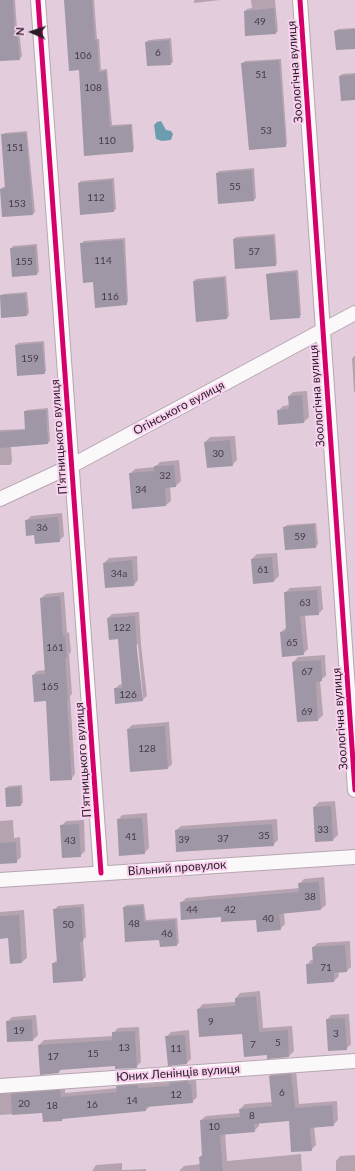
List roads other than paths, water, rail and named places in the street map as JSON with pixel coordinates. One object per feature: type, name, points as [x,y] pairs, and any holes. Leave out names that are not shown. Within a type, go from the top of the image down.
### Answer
[{"type":"street","name":"П’ятницького вулиця","points":[[38,0],[101,873]]},
{"type":"street","name":"Зоологічна вулиця","points":[[300,0],[355,790]]},
{"type":"street","name":"Огінського вулиця","points":[[0,499],[71,466],[355,312]]},
{"type":"street","name":"Вільний провулок","points":[[0,880],[355,857]]},
{"type":"street","name":"Юних Ленінців вулиця","points":[[0,1086],[355,1061]]},
{"type":"water","points":[[161,121],[166,130],[171,131],[173,134],[171,140],[162,141],[156,139],[154,125]]}]
